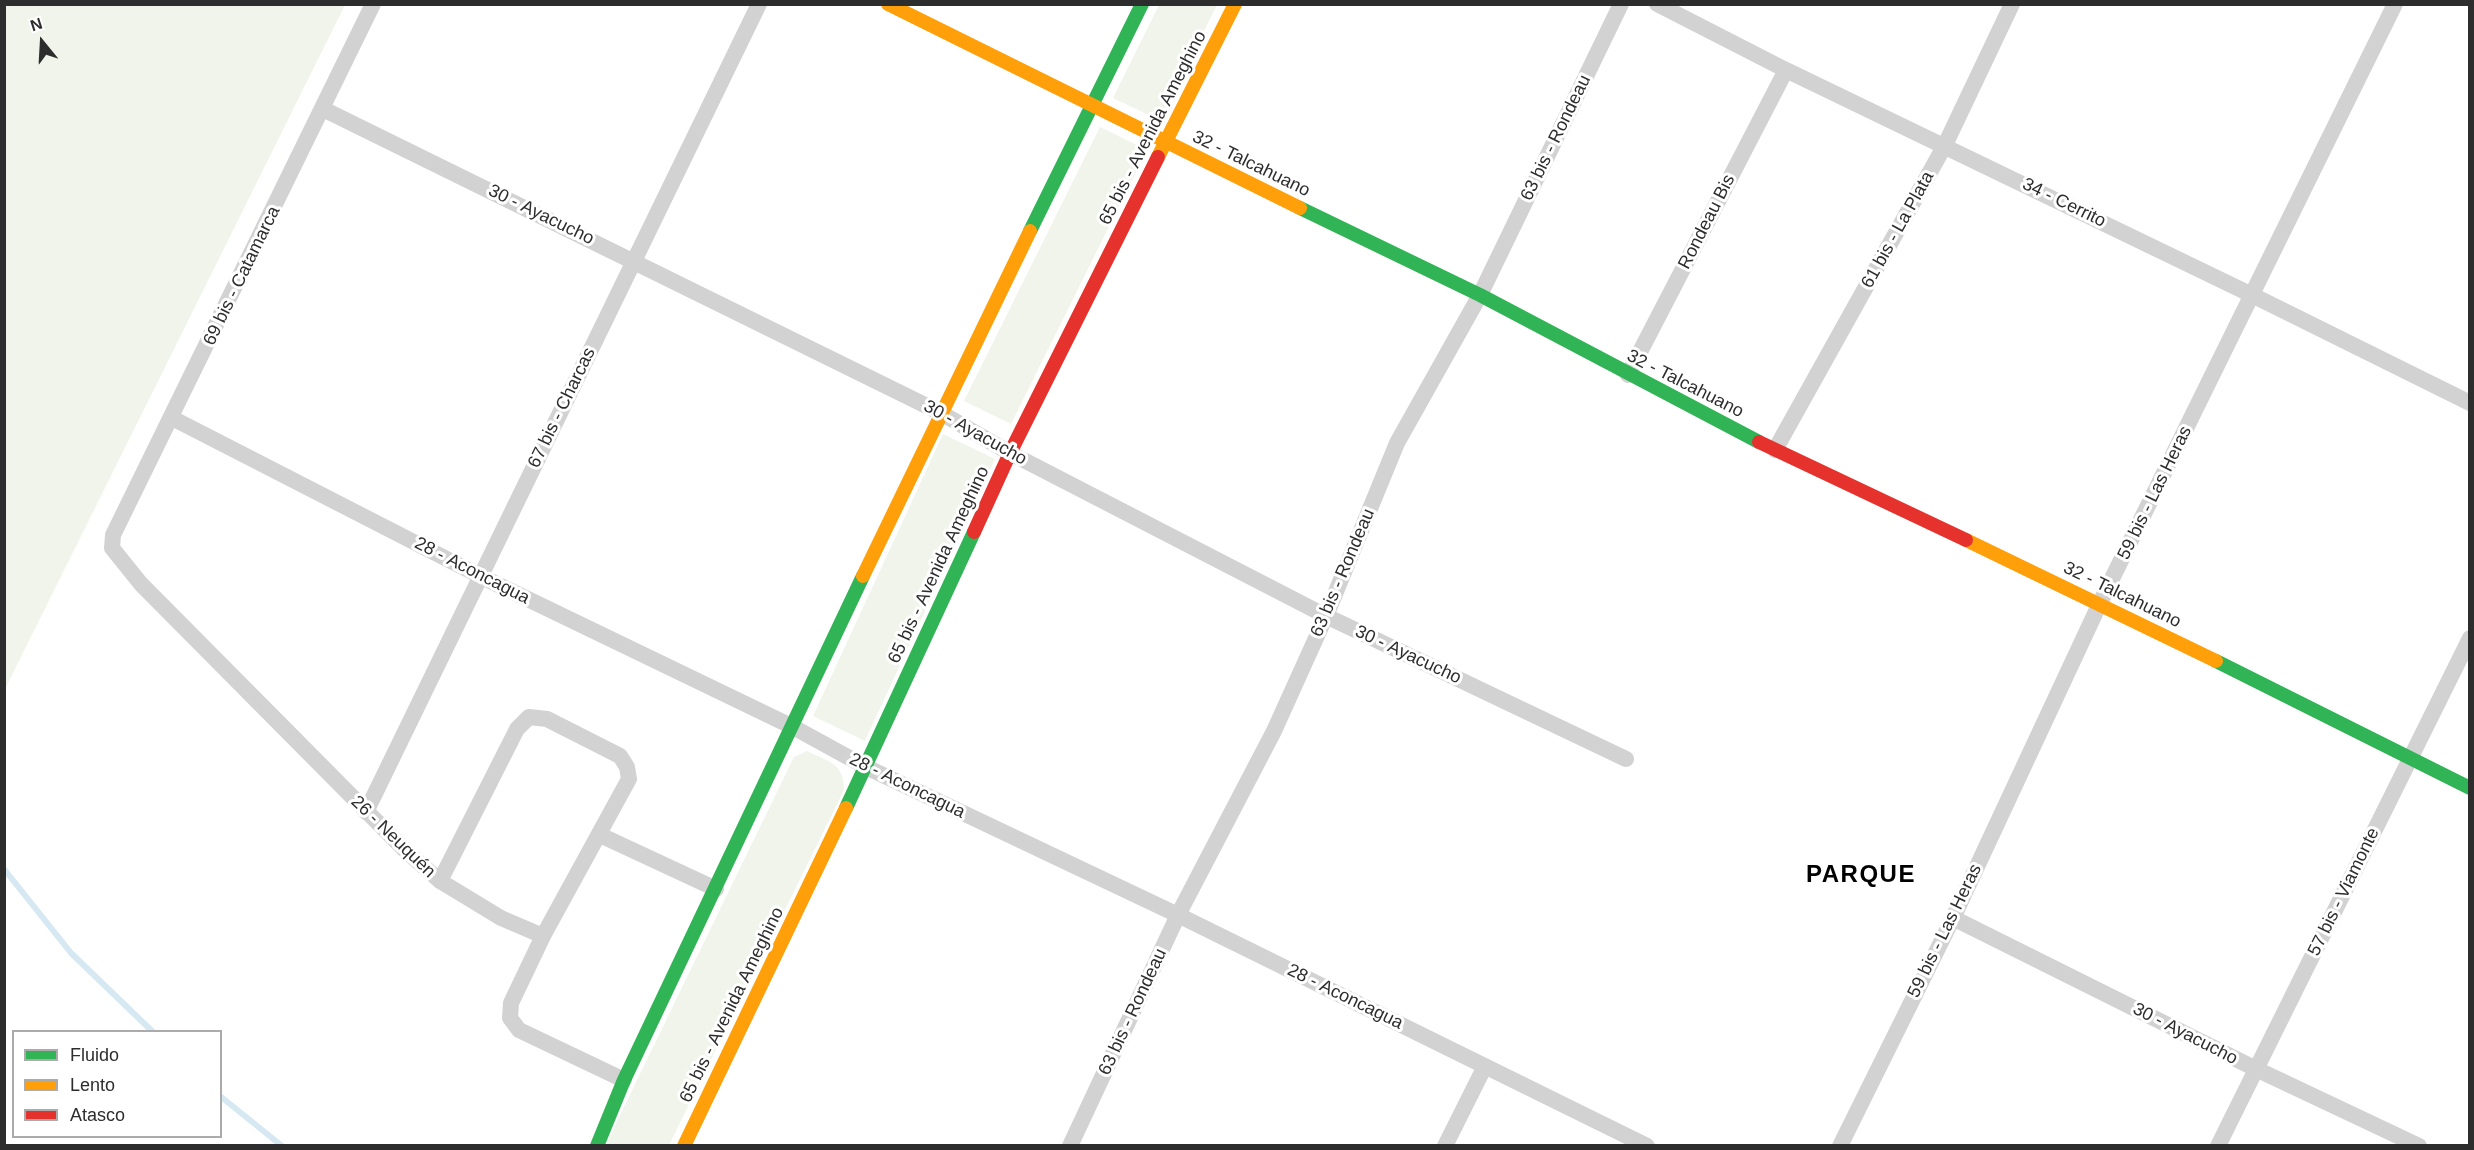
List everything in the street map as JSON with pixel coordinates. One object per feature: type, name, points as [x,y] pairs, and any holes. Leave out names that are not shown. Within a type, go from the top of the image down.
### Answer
[{"type":"main road","name":"32 - Talcahuano","points":[[888,4],[1166,143],[1480,295],[1628,375],[1775,450],[2100,603],[2469,788]]},
{"type":"main road","points":[[597,1146],[624,1080],[941,413],[1142,4]]},
{"type":"main road","name":"65 bis - Avenida Ameghino","points":[[684,1146],[866,767],[1010,453],[1235,4]]},
{"type":"street","name":"69 bis - Catamarca","points":[[112,548],[113,535],[373,4]]},
{"type":"street","name":"67 bis - Charcas","points":[[366,812],[759,4]]},
{"type":"street","name":"63 bis - Rondeau","points":[[1070,1146],[1178,915],[1274,731],[1326,616],[1397,443],[1480,295],[1621,4]]},
{"type":"street","name":"34 - Cerrito","points":[[1657,4],[1786,70],[1945,145],[2469,403]]},
{"type":"street","name":"61 bis - La Plata","points":[[1775,450],[1945,145],[2012,4]]},
{"type":"street","name":"59 bis - Las Heras","points":[[1840,1146],[1953,918],[2100,603],[2395,4]]},
{"type":"street","name":"Rondeau Bis","points":[[1628,375],[1786,70]]},
{"type":"street","name":"30 - Ayacucho","points":[[323,109],[941,413],[1010,453],[1326,616],[1626,759]]},
{"type":"street","name":"28 - Aconcagua","points":[[172,418],[480,576],[793,727],[866,767],[1178,915],[1647,1146]]},
{"type":"street","name":"26 - Neuquén","points":[[112,548],[141,584],[366,812],[440,881],[501,918],[543,936]]},
{"type":"street","name":"57 bis - Viamonte","points":[[2218,1146],[2469,638]]},
{"type":"street","points":[[440,881],[518,729],[530,717],[547,719],[620,756],[627,767],[629,778],[543,936],[511,1003],[510,1018],[519,1030],[624,1080]]},
{"type":"street","points":[[600,835],[716,889]]},
{"type":"street","name":"30 - Ayacucho","points":[[1953,918],[2256,1069],[2419,1146]]},
{"type":"street","points":[[1445,1146],[1485,1066]]},
{"type":"shaded area","points":[[4,5],[345,5],[5,689]]},
{"type":"shaded area","points":[[1159,5],[1217,5],[1159,120],[1113,98]]},
{"type":"shaded area","points":[[1100,127],[1147,150],[1011,424],[964,401]]},
{"type":"shaded area","points":[[943,434],[995,459],[865,741],[813,716]]},
{"type":"shaded area","points":[[807,751],[834,764],[841,774],[844,790],[669,1145],[605,1146],[794,757]]},
{"type":"waterway","points":[[4,869],[71,953],[151,1030]]},
{"type":"waterway","points":[[222,1098],[282,1146]]},
{"type":"traffic: fast","points":[[1030,231],[1142,4]]},
{"type":"traffic: fast","points":[[1300,208],[1480,295],[1759,442]]},
{"type":"traffic: fast","points":[[846,808],[974,532]]},
{"type":"traffic: fast","points":[[597,1146],[624,1080],[863,576]]},
{"type":"traffic: fast","points":[[2216,661],[2470,788]]},
{"type":"traffic: slow","points":[[888,4],[1300,208]]},
{"type":"traffic: slow","points":[[1158,157],[1235,4]]},
{"type":"traffic: slow","points":[[863,576],[1030,231]]},
{"type":"traffic: slow","points":[[1966,540],[2216,661]]},
{"type":"traffic: slow","points":[[684,1146],[846,808]]},
{"type":"traffic: jam","points":[[974,532],[1010,453],[1158,157]]},
{"type":"traffic: jam","points":[[1759,442],[1966,540]]},
{"type":"district","name":"PARQUE","points":[[1861,875]]}]
